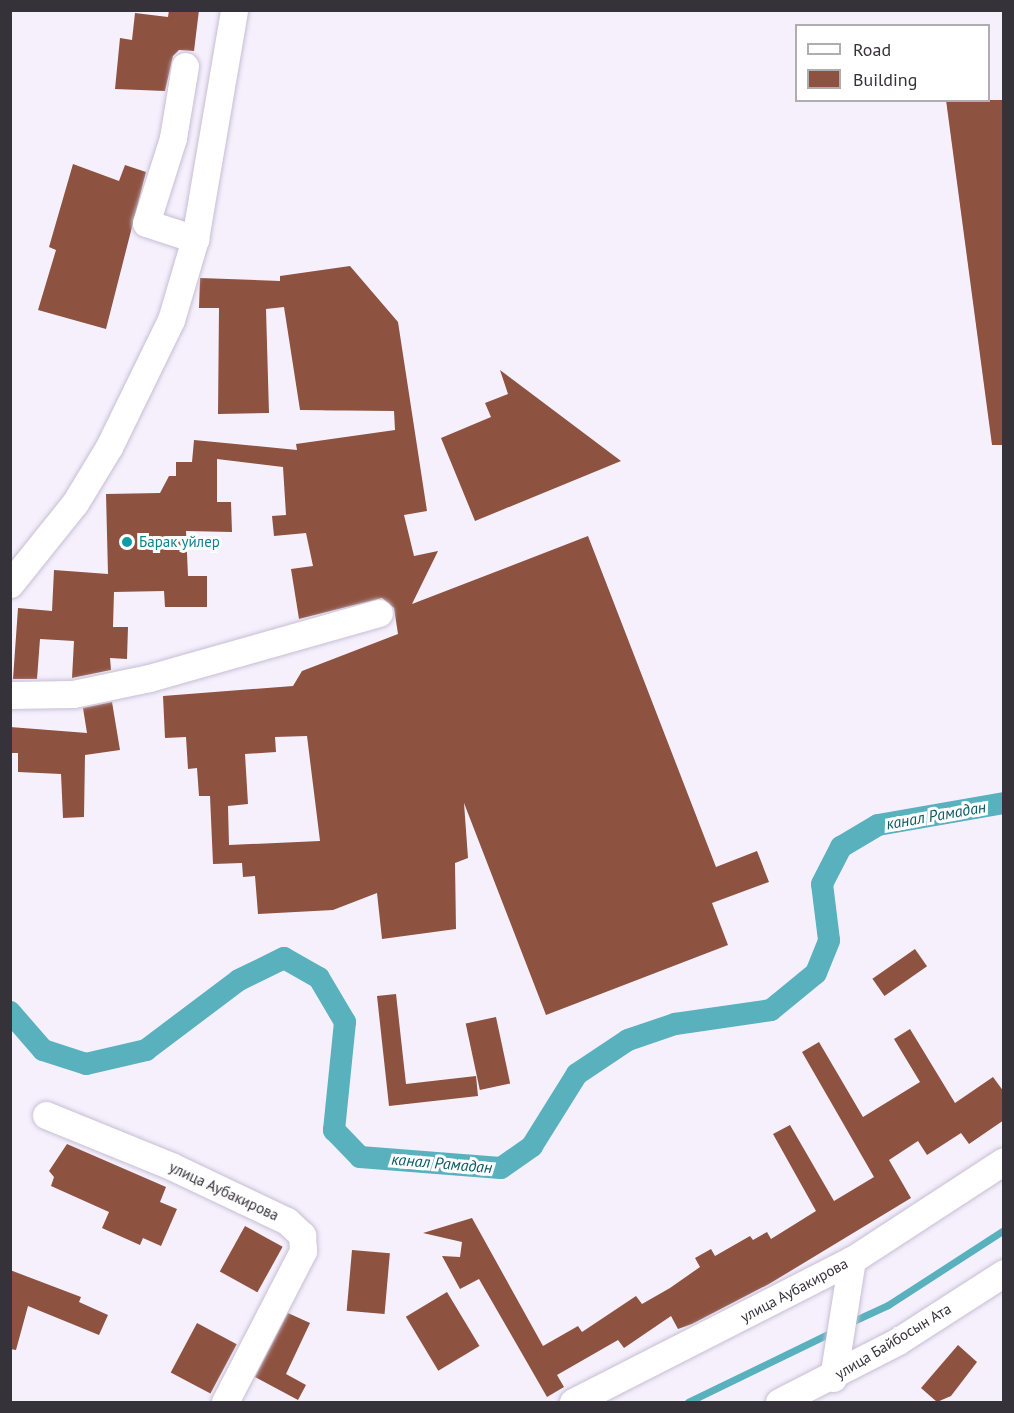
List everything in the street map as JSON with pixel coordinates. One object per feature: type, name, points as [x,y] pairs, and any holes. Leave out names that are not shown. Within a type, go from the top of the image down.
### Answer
[{"type":"street","points":[[10,584],[75,502],[109,447],[171,320],[195,239],[234,10]]},
{"type":"street","points":[[185,66],[173,138],[146,223],[195,239]]},
{"type":"street","points":[[10,695],[73,694],[149,678],[379,613]]},
{"type":"street","name":"улица Аубакирова","points":[[46,1115],[171,1166],[287,1221],[302,1235],[303,1251],[234,1399]]},
{"type":"street","name":"улица Аубакирова","points":[[573,1402],[852,1260],[1004,1161]]},
{"type":"street","points":[[832,1378],[852,1260]]},
{"type":"street","name":"улица Байбосын Ата","points":[[779,1402],[832,1378],[1004,1273]]},
{"type":"building","points":[[169,10],[199,10],[194,51],[179,50],[173,56],[165,91],[115,89],[120,38],[132,40],[135,13],[168,17]]},
{"type":"building","points":[[1004,100],[1004,445],[992,445],[946,102]]},
{"type":"building","points":[[73,164],[119,181],[125,165],[146,172],[106,329],[38,310],[56,250],[49,247]]},
{"type":"building","points":[[350,266],[398,322],[427,511],[404,515],[414,556],[438,551],[412,604],[588,536],[716,867],[757,851],[769,882],[712,903],[728,945],[546,1015],[464,803],[468,858],[455,863],[456,929],[382,939],[377,893],[333,910],[258,914],[255,876],[243,877],[242,863],[213,864],[210,796],[199,796],[197,768],[188,769],[186,737],[165,738],[163,696],[293,686],[302,671],[398,634],[394,608],[382,598],[299,619],[291,569],[313,566],[306,533],[274,536],[272,516],[286,515],[283,467],[217,459],[217,502],[231,502],[232,532],[186,531],[188,576],[207,576],[207,607],[165,607],[164,591],[114,592],[113,627],[128,627],[127,659],[110,658],[111,670],[72,678],[74,641],[40,639],[37,679],[13,679],[18,608],[52,611],[54,570],[108,574],[106,494],[160,493],[169,476],[176,476],[176,462],[192,462],[194,440],[297,450],[296,444],[395,430],[394,411],[300,410],[284,307],[266,309],[269,413],[218,414],[219,308],[199,308],[200,278],[280,281],[280,276]],"holes":[[[307,736],[320,841],[229,845],[228,806],[248,804],[245,754],[276,752],[275,737]]]},
{"type":"building","points":[[500,370],[621,461],[475,521],[441,438],[491,417],[485,403],[508,394]]},
{"type":"building","points":[[112,702],[120,750],[85,755],[84,817],[63,818],[61,774],[18,772],[18,753],[10,753],[10,727],[87,733],[83,708]]},
{"type":"building","points":[[915,949],[927,966],[884,996],[872,979]]},
{"type":"building","points":[[396,994],[406,1084],[476,1076],[478,1096],[389,1106],[377,996]]},
{"type":"building","points":[[496,1017],[510,1084],[480,1090],[466,1023]]},
{"type":"building","points":[[910,1029],[955,1103],[993,1077],[1004,1092],[1004,1120],[969,1144],[961,1133],[927,1155],[918,1141],[889,1160],[911,1198],[769,1284],[692,1324],[678,1329],[671,1316],[624,1348],[618,1340],[557,1375],[564,1387],[547,1397],[479,1279],[460,1289],[442,1256],[460,1257],[462,1242],[423,1233],[472,1218],[543,1346],[578,1326],[582,1332],[636,1296],[642,1304],[670,1288],[700,1267],[695,1258],[711,1249],[715,1256],[750,1236],[753,1240],[767,1232],[771,1239],[816,1211],[773,1134],[790,1125],[834,1201],[874,1177],[802,1052],[819,1042],[863,1117],[920,1082],[894,1039]]},
{"type":"building","points":[[67,1144],[166,1187],[160,1202],[177,1209],[161,1246],[143,1238],[140,1245],[102,1228],[109,1212],[51,1186],[54,1177],[49,1171]]},
{"type":"building","points":[[245,1226],[283,1247],[257,1292],[220,1271]]},
{"type":"building","points":[[352,1250],[390,1253],[385,1314],[347,1311]]},
{"type":"building","points":[[10,1270],[81,1297],[79,1302],[108,1315],[99,1335],[28,1306],[16,1350],[10,1349]]},
{"type":"building","points":[[447,1292],[479,1346],[438,1371],[406,1317]]},
{"type":"building","points":[[288,1313],[310,1323],[286,1374],[306,1385],[298,1400],[255,1377]]},
{"type":"building","points":[[197,1323],[237,1344],[210,1394],[171,1372]]},
{"type":"building","points":[[958,1345],[977,1362],[951,1396],[937,1402],[921,1388]]},
{"type":"waterway","name":"канал Рамадан","points":[[10,1012],[43,1050],[86,1064],[146,1050],[239,980],[284,958],[319,978],[345,1022],[334,1130],[360,1157],[501,1168],[532,1146],[577,1074],[628,1040],[675,1024],[771,1010],[816,973],[829,940],[822,884],[841,847],[878,825],[1004,803]]},
{"type":"waterway","points":[[849,1323],[888,1305],[1004,1230]]},
{"type":"waterway","points":[[688,1402],[834,1331]]},
{"type":"place","name":"Барак уйлер","points":[[127,542]]}]
